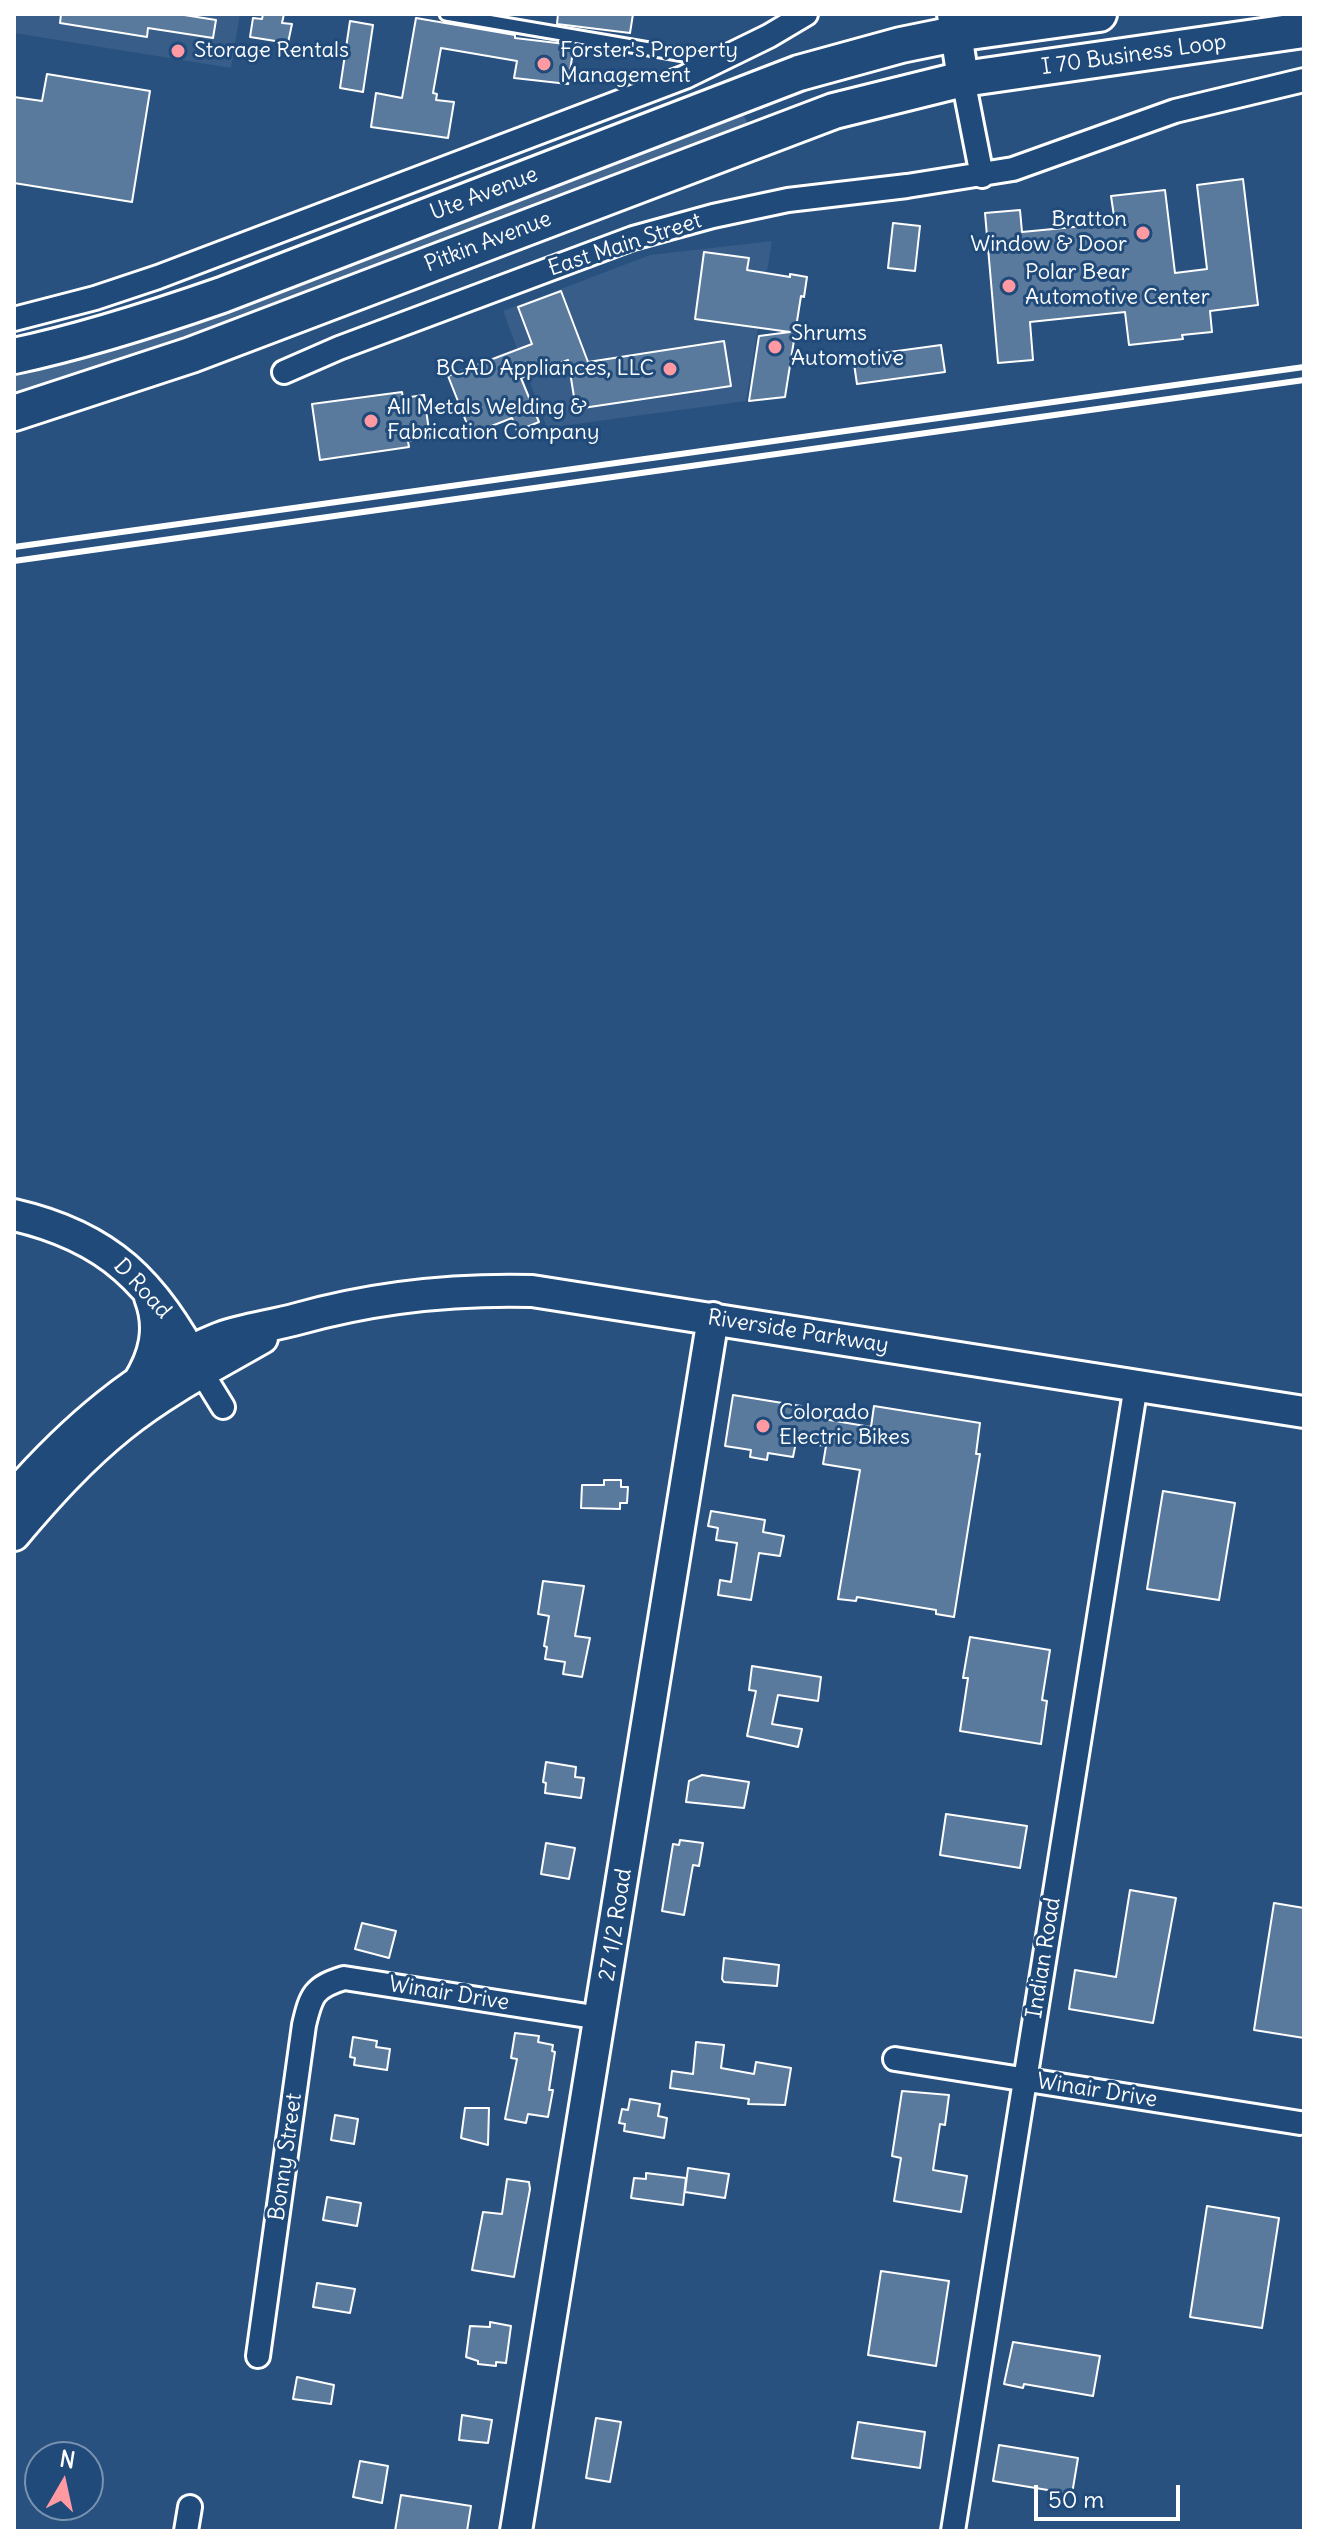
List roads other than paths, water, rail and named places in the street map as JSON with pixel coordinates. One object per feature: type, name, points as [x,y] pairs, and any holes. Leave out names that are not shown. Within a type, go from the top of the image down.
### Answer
[{"type":"main road","name":"I 70 Business Loop","points":[[954,24],[1099,14]]},
{"type":"main road","points":[[954,24],[963,79]]},
{"type":"main road","name":"Ute Avenue","points":[[14,356],[64,346],[133,326],[222,295],[799,73],[901,45],[954,24]]},
{"type":"main road","name":"I 70 Business Loop","points":[[963,79],[1304,30]]},
{"type":"main road","name":"Pitkin Avenue","points":[[14,413],[191,355],[834,111],[963,79]]},
{"type":"main road","name":"D Road","points":[[14,1215],[56,1226],[119,1260],[174,1324],[196,1362]]},
{"type":"main road","points":[[138,1383],[147,1369],[156,1341],[154,1307],[146,1288]]},
{"type":"main road","name":"Riverside Parkway","points":[[14,1496],[77,1430],[138,1383],[292,1321],[339,1308],[386,1298],[483,1290],[532,1291],[1304,1412]]},
{"type":"main road","name":"27 1/2 Road","points":[[516,2531],[713,1318]]},
{"type":"main road","name":"Riverside Parkway","points":[[14,1535],[65,1476],[196,1362]]},
{"type":"street","points":[[14,319],[95,298],[158,277],[720,61],[806,14]]},
{"type":"street","points":[[963,79],[982,176]]},
{"type":"street","name":"East Main Street","points":[[284,372],[353,343],[646,234],[788,200],[982,176],[1013,169],[1175,111],[1304,80]]},
{"type":"street","points":[[196,1362],[223,1407]]},
{"type":"street","name":"Indian Road","points":[[953,2531],[1136,1385]]},
{"type":"street","name":"Winair Drive","points":[[344,1978],[600,2018]]},
{"type":"street","name":"Bonny Street","points":[[258,2356],[309,2003],[323,1984],[344,1978]]},
{"type":"street","name":"Winair Drive","points":[[895,2059],[1300,2123]]},
{"type":"street","points":[[186,2531],[190,2507]]},
{"type":"lane","points":[[446,14],[720,61]]},
{"type":"railway","points":[[14,547],[1304,367]]},
{"type":"railway","points":[[14,561],[1304,380]]},
{"type":"place","name":"Storage Rentals","points":[[178,51]]},
{"type":"place","name":"Forster's Property Management","points":[[544,64]]},
{"type":"place","name":"Bratton Window & Door","points":[[1143,233]]},
{"type":"place","name":"Polar Bear Automotive Center","points":[[1009,286]]},
{"type":"place","name":"Shrums Automotive","points":[[775,347]]},
{"type":"place","name":"BCAD Appliances, LLC","points":[[670,369]]},
{"type":"place","name":"All Metals Welding & Fabrication Company","points":[[371,421]]},
{"type":"place","name":"Colorado Electric Bikes","points":[[763,1426]]}]
